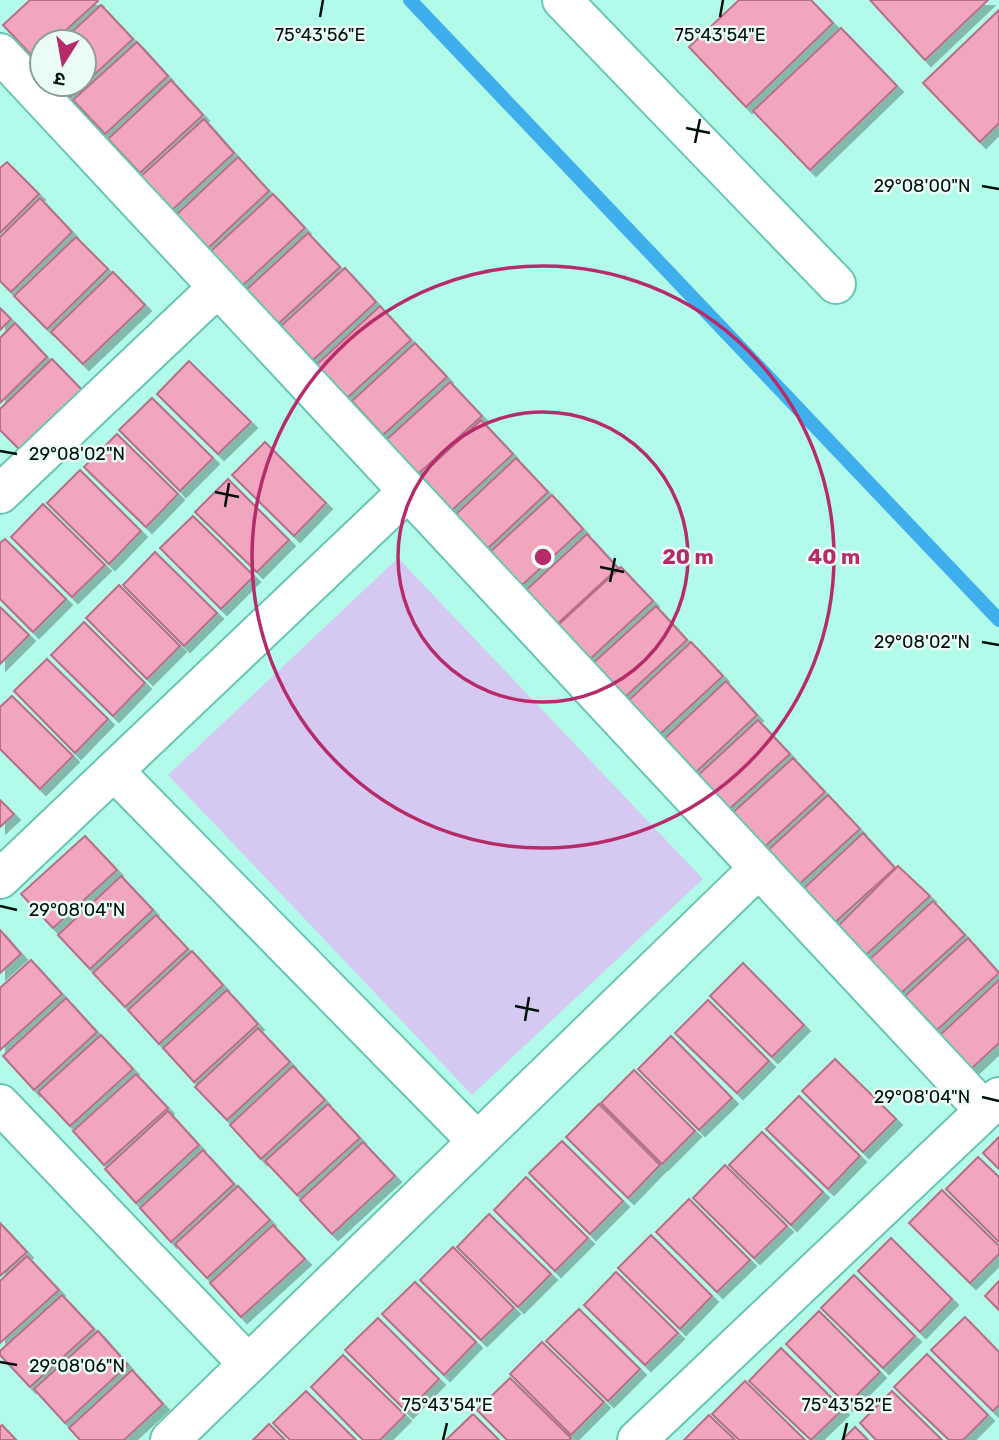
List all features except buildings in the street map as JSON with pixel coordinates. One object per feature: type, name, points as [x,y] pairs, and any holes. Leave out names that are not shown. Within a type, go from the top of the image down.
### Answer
[{"type":"street","points":[[562,0],[836,284]]},
{"type":"street","points":[[0,53],[759,868],[991,1103],[637,1440]]},
{"type":"street","points":[[6,477],[218,287]]},
{"type":"street","points":[[0,880],[408,491]]},
{"type":"street","points":[[114,771],[477,1141]]},
{"type":"street","points":[[170,1440],[759,868]]},
{"type":"street","points":[[0,1104],[248,1364]]},
{"type":"shaded area","points":[[398,558],[703,879],[472,1095],[168,775]]},
{"type":"waterway","points":[[410,0],[999,620]]}]
